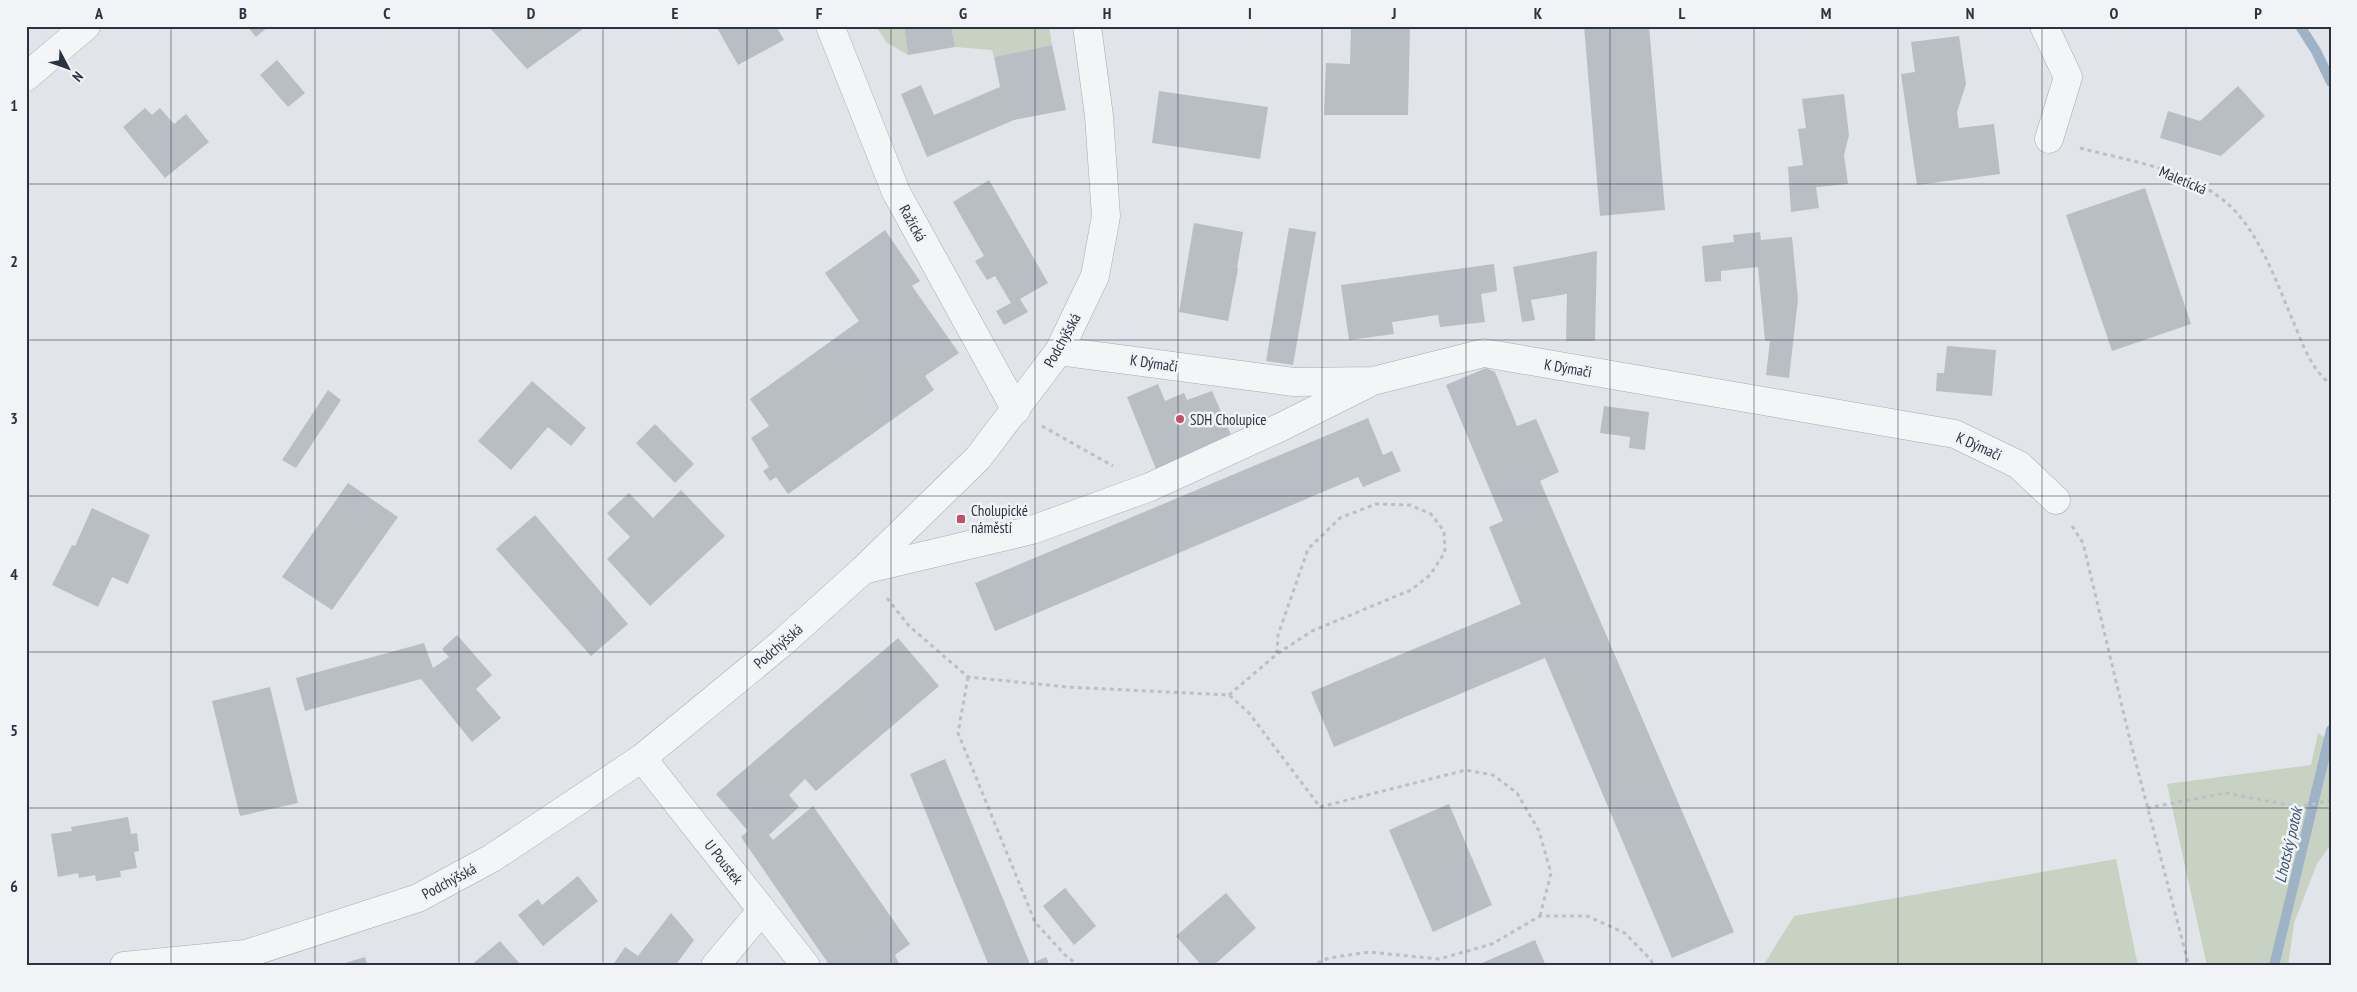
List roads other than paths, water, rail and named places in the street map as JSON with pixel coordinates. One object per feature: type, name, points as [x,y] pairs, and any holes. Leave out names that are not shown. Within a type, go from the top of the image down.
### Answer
[{"type":"street","points":[[26,77],[86,26]]},
{"type":"street","name":"Ražická","points":[[830,26],[896,192],[1016,410]]},
{"type":"street","name":"Podchýšská","points":[[124,966],[246,954],[418,898],[492,858],[642,758],[782,643],[863,570],[978,458],[1059,351],[1095,276],[1106,216],[1099,116],[1087,26]]},
{"type":"street","points":[[2044,26],[2068,77],[2049,139]]},
{"type":"street","name":"K Dýmači","points":[[1059,351],[1294,382],[1373,381],[1484,353],[1954,434],[2019,465],[2056,500]]},
{"type":"street","points":[[863,570],[1032,530],[1150,487],[1281,427],[1373,381]]},
{"type":"street","name":"U Poustek","points":[[642,758],[806,966]]},
{"type":"street","points":[[715,966],[762,910]]},
{"type":"waterway","name":"Lhotský potok","points":[[2300,26],[2316,51],[2331,82]]},
{"type":"waterway","name":"Lhotský potok","points":[[2274,966],[2331,730]]},
{"type":"place","name":"SDH Cholupice","points":[[1180,419]]},
{"type":"place","name":"Cholupické náměstí","points":[[961,519]]}]
